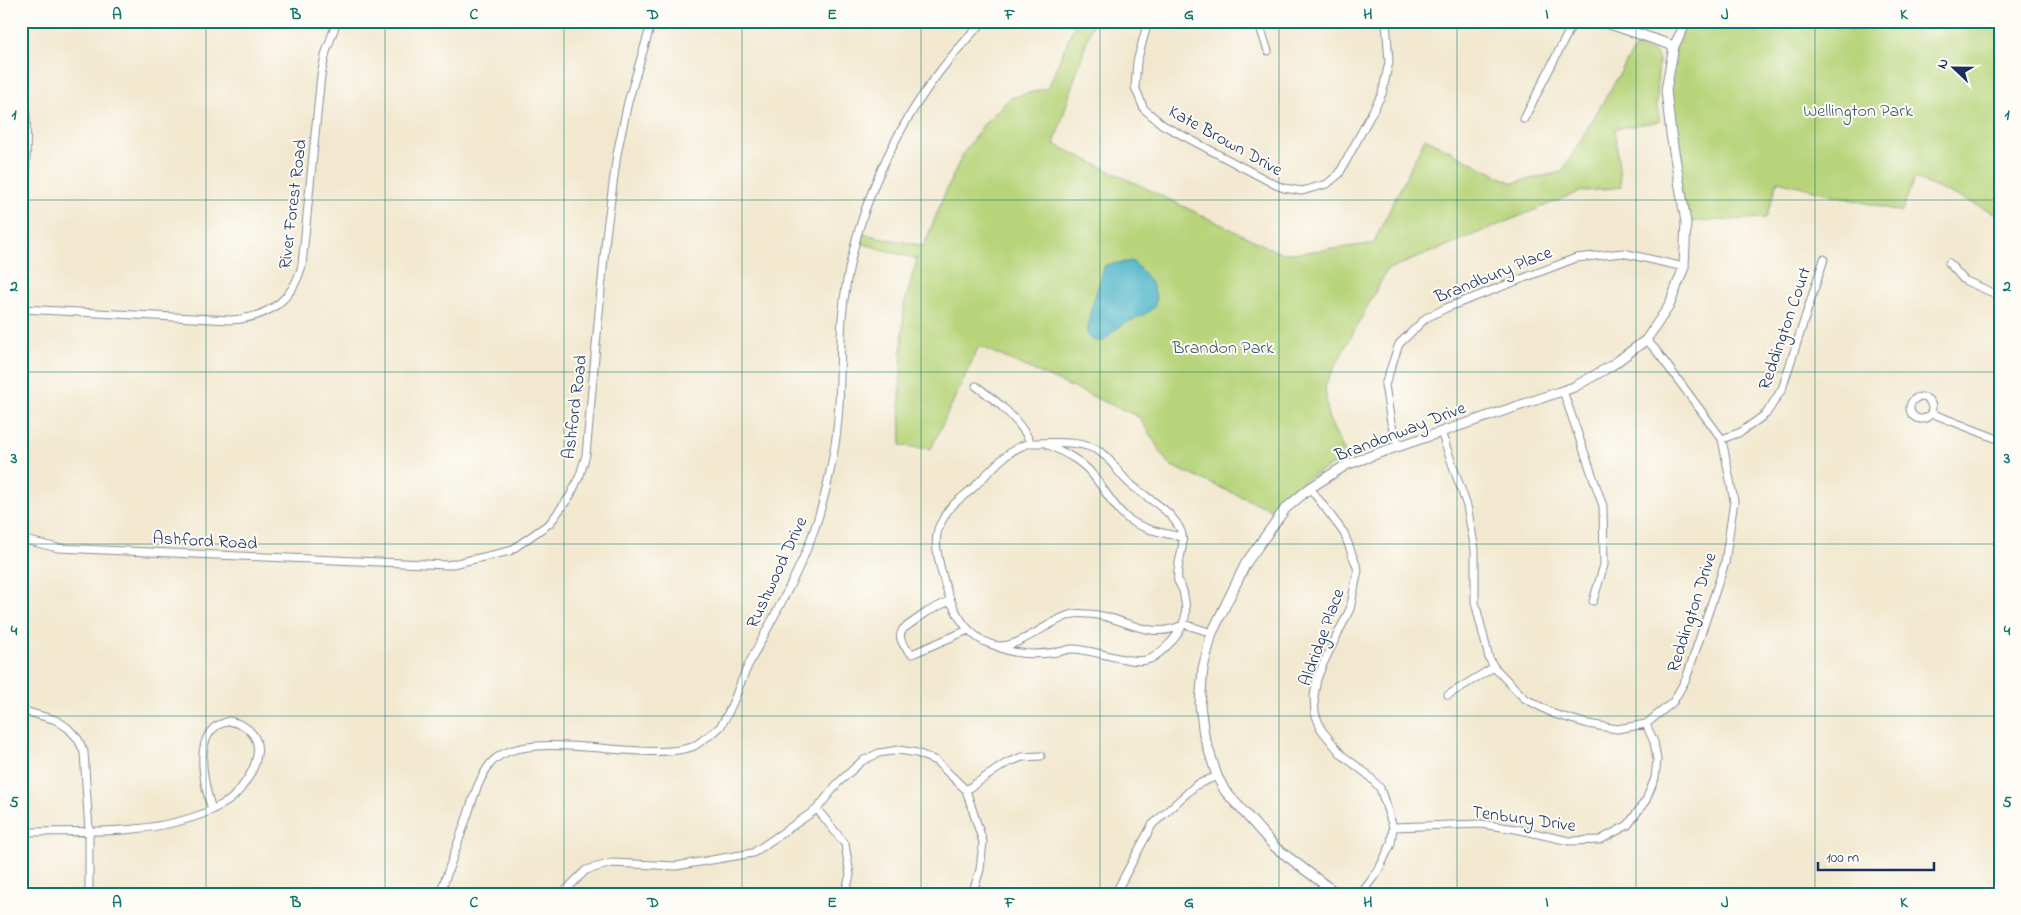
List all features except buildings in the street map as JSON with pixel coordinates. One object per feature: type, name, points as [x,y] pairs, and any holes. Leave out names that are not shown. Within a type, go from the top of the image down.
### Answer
[{"type":"street","name":"River Forest Road","points":[[21,309],[231,320],[256,317],[282,301],[298,279],[302,266],[321,75],[326,52],[337,21]]},
{"type":"street","name":"Ashford Road","points":[[21,538],[58,548],[448,565],[510,551],[550,523],[570,496],[586,456],[606,236],[617,154],[628,102],[652,21]]},
{"type":"street","name":"Kate Brown Drive","points":[[1148,21],[1136,62],[1135,87],[1144,109],[1163,125],[1276,185],[1302,191],[1327,184],[1339,174],[1382,94],[1389,62],[1386,21]]},
{"type":"street","points":[[1258,21],[1268,50]]},
{"type":"street","points":[[1524,119],[1574,21]]},
{"type":"street","points":[[1601,21],[1674,46]]},
{"type":"street","name":"Brandonway Drive","points":[[1337,894],[1275,847],[1225,791],[1217,776],[1204,735],[1200,705],[1203,668],[1212,633],[1246,563],[1285,509],[1310,488],[1346,466],[1399,446],[1563,391],[1611,366],[1646,340],[1669,306],[1684,267],[1686,222],[1671,134],[1666,90],[1674,46],[1687,21]]},
{"type":"street","name":"Rushwood Drive","points":[[440,894],[479,782],[491,762],[510,750],[532,746],[664,751],[693,746],[718,730],[734,705],[747,668],[805,555],[820,512],[836,436],[846,288],[853,253],[868,201],[891,148],[921,96],[942,68],[983,22]]},
{"type":"street","points":[[21,63],[25,119],[25,168],[21,212]]},
{"type":"street","name":"Brandbury Place","points":[[1399,446],[1391,423],[1385,385],[1399,344],[1426,318],[1446,308],[1576,258],[1623,253],[1684,267]]},
{"type":"street","name":"Reddington Court","points":[[1722,439],[1741,432],[1766,414],[1782,388],[1824,259]]},
{"type":"street","points":[[1949,263],[1964,280],[2000,296]]},
{"type":"street","name":"Reddington Drive","points":[[1646,340],[1656,349],[1722,439],[1734,501],[1725,563],[1686,679],[1673,702],[1646,724]]},
{"type":"street","points":[[976,386],[1004,406],[1025,431],[1031,443]]},
{"type":"street","points":[[1563,391],[1603,506],[1604,566],[1593,601]]},
{"type":"street","points":[[1931,413],[2000,440]]},
{"type":"street","points":[[1441,432],[1467,506],[1475,550],[1475,602],[1489,658],[1494,666],[1524,698],[1554,714],[1617,730],[1646,724]]},
{"type":"street","points":[[1031,443],[1081,445],[1096,449],[1126,480],[1168,514],[1180,528],[1182,537],[1178,580],[1183,590],[1186,613],[1184,624],[1164,650],[1150,659],[1138,661],[1102,652],[1071,649],[1031,654],[1000,648],[968,630],[949,601],[936,547],[938,528],[947,511],[1005,457],[1024,444],[1031,443]]},
{"type":"street","points":[[1045,443],[1071,456],[1091,472],[1106,494],[1127,518],[1148,530],[1182,537]]},
{"type":"street","name":"Aldridge Place","points":[[1310,488],[1344,533],[1358,570],[1350,610],[1317,680],[1314,696],[1315,714],[1321,729],[1342,755],[1367,774],[1380,788],[1393,827]]},
{"type":"street","points":[[949,601],[932,609],[903,629],[900,636],[901,640],[912,654],[968,630]]},
{"type":"street","points":[[994,645],[1011,643],[1073,614],[1098,614],[1138,628],[1151,630],[1176,629],[1184,624],[1212,633]]},
{"type":"street","points":[[1448,695],[1494,666]]},
{"type":"street","points":[[21,710],[56,720],[68,728],[78,739],[84,752],[90,831],[90,894]]},
{"type":"street","points":[[21,832],[132,828],[192,819],[212,810],[231,800],[247,780],[258,757],[258,744],[253,732],[242,724],[229,721],[215,726],[206,737],[203,752],[205,789],[212,810]]},
{"type":"street","name":"Tenbury Drive","points":[[1393,827],[1481,824],[1516,829],[1569,841],[1600,840],[1628,825],[1646,800],[1655,778],[1657,760],[1654,742],[1646,724]]},
{"type":"street","points":[[566,894],[567,889],[586,870],[612,863],[676,866],[753,853],[817,810],[838,783],[862,761],[879,753],[899,750],[917,753],[936,761],[966,790],[983,842],[980,870],[972,894]]},
{"type":"street","points":[[966,790],[1005,764],[1022,757],[1041,756]]},
{"type":"street","points":[[1115,894],[1152,825],[1196,785],[1217,776]]},
{"type":"street","points":[[817,810],[844,844],[850,875],[846,894]]},
{"type":"street","points":[[1361,894],[1378,871],[1391,844],[1393,827]]},
{"type":"green space","name":"Brandon Park","points":[[1076,21],[1093,21],[1054,144],[1280,253],[1296,253],[1373,244],[1425,138],[1512,183],[1562,172],[1636,46],[1656,53],[1659,60],[1657,107],[1660,121],[1615,129],[1621,187],[1579,192],[1387,270],[1325,385],[1328,417],[1347,457],[1306,479],[1274,511],[1169,465],[1139,417],[979,346],[931,449],[901,446],[900,391],[904,306],[917,259],[860,243],[863,234],[924,246],[963,154],[984,124],[1010,98],[1048,88]]},
{"type":"green space","name":"Wellington Park","points":[[1688,21],[2000,21],[2000,215],[1914,178],[1902,212],[1778,181],[1766,218],[1686,222],[1666,90],[1672,53]]},
{"type":"water","points":[[1132,261],[1150,282],[1154,289],[1156,302],[1151,310],[1125,323],[1104,341],[1095,341],[1087,335],[1090,312],[1105,265]]}]
